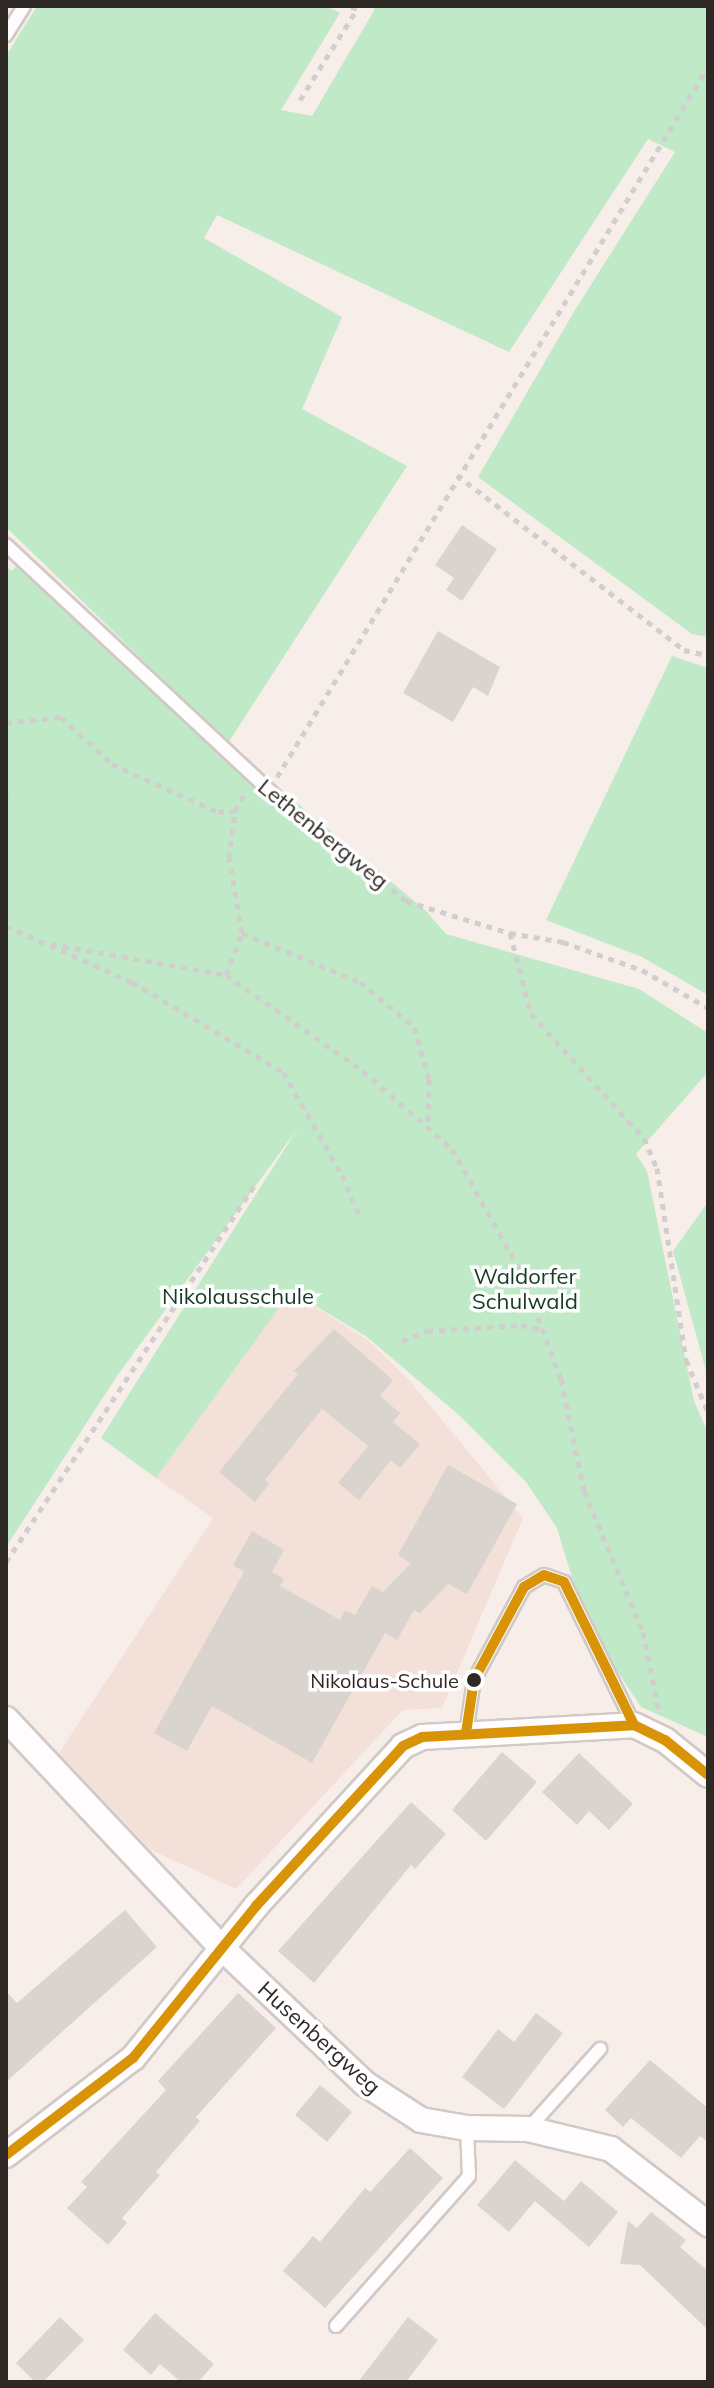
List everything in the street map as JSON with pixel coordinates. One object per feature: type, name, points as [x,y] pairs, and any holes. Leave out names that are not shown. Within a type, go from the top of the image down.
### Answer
[{"type":"street","name":"Husenbergweg","points":[[6,1719],[223,1949],[364,2083],[421,2120],[467,2128],[528,2129],[611,2149],[708,2224]]},
{"type":"street","points":[[6,2155],[133,2058],[256,1906],[403,1746],[422,1737],[466,1733],[634,1725],[665,1740],[708,1775]]},
{"type":"lane","points":[[6,35],[24,6]]},
{"type":"lane","name":"Lethenbergweg","points":[[6,545],[272,794]]},
{"type":"lane","points":[[466,1733],[474,1680],[524,1587],[544,1575],[564,1582],[634,1725]]},
{"type":"lane","points":[[528,2129],[600,2049]]},
{"type":"lane","points":[[336,2326],[469,2176],[467,2128]]},
{"type":"path","points":[[300,100],[357,9],[350,6]]},
{"type":"path","points":[[272,794],[456,475],[708,67]]},
{"type":"path","points":[[456,475],[684,650],[708,655]]},
{"type":"path","points":[[6,723],[61,717],[112,764],[218,812],[235,811]]},
{"type":"path","points":[[226,975],[242,933],[229,858],[235,811],[254,778]]},
{"type":"path","points":[[6,794],[6,807]]},
{"type":"path","name":"Lethenbergweg","points":[[272,794],[406,901],[510,933],[563,942],[642,970],[708,1008]]},
{"type":"path","points":[[6,926],[132,982],[283,1072],[342,1175],[361,1219]]},
{"type":"path","points":[[242,933],[360,982],[414,1027],[429,1079],[428,1128]]},
{"type":"path","points":[[510,933],[531,1014],[644,1138],[657,1168],[686,1360],[708,1412]]},
{"type":"path","points":[[51,944],[180,962],[226,975],[363,1071],[452,1149],[521,1272],[561,1379],[584,1491],[643,1632],[665,1740]]},
{"type":"path","points":[[6,1562],[257,1181]]},
{"type":"path","points":[[402,1341],[427,1331],[521,1325],[543,1330]]},
{"type":"shaded area","name":"Nikolausschule","points":[[290,1291],[368,1340],[409,1380],[523,1518],[442,1708],[403,1710],[236,1889],[151,1850],[59,1753],[213,1518],[156,1478]]},
{"type":"green space","points":[[37,6],[326,6],[340,13],[281,110],[312,116],[375,9],[371,6],[708,6],[708,637],[692,634],[478,477],[575,310],[675,152],[648,139],[509,352],[217,215],[204,238],[342,317],[302,409],[407,466],[228,743],[6,527],[6,56]]},
{"type":"green space","name":"Waldorfer Schulwald","points":[[24,556],[135,675],[273,783],[426,911],[446,934],[639,989],[708,1033],[708,1072],[636,1154],[647,1171],[694,1401],[708,1433],[708,1737],[641,1707],[586,1624],[557,1528],[526,1482],[459,1415],[367,1337],[291,1291],[156,1478],[101,1438],[298,1128],[117,1376],[6,1547],[6,566],[12,571]]},
{"type":"green space","points":[[672,656],[708,668],[708,995],[642,957],[546,920]]},
{"type":"green space","points":[[708,1202],[708,1378],[673,1251]]},
{"type":"building","points":[[462,525],[497,549],[462,601],[446,590],[454,578],[435,565]]},
{"type":"building","points":[[438,631],[500,667],[488,696],[473,687],[453,722],[403,693]]},
{"type":"building","points":[[334,1329],[393,1380],[380,1396],[400,1413],[393,1422],[420,1444],[400,1468],[391,1460],[359,1500],[338,1483],[368,1446],[322,1409],[265,1480],[269,1484],[255,1502],[219,1472],[298,1374],[294,1371]]},
{"type":"building","points":[[448,1465],[517,1504],[467,1594],[448,1584],[420,1613],[414,1610],[397,1640],[385,1633],[312,1763],[212,1706],[187,1751],[154,1733],[244,1572],[233,1565],[252,1531],[284,1550],[272,1572],[284,1579],[280,1586],[340,1620],[345,1610],[355,1615],[372,1586],[383,1592],[411,1563],[398,1555]]},
{"type":"building","points":[[502,1752],[537,1782],[486,1841],[452,1810]]},
{"type":"building","points":[[579,1753],[633,1804],[609,1830],[589,1811],[577,1825],[542,1792]]},
{"type":"building","points":[[411,1802],[446,1834],[415,1869],[411,1865],[314,1983],[278,1951]]},
{"type":"building","points":[[125,1910],[157,1947],[6,2082],[6,1991],[17,2003]]},
{"type":"building","points":[[238,1993],[276,2028],[196,2117],[200,2121],[156,2172],[160,2175],[122,2218],[127,2223],[108,2245],[67,2208],[87,2187],[81,2182],[166,2090],[158,2081]]},
{"type":"building","points":[[536,2013],[563,2033],[504,2109],[462,2077],[498,2029],[514,2042]]},
{"type":"building","points":[[650,2060],[708,2108],[708,2142],[700,2136],[681,2158],[631,2118],[623,2127],[605,2110]]},
{"type":"building","points":[[320,2085],[352,2112],[327,2142],[295,2115]]},
{"type":"building","points":[[410,2148],[443,2178],[325,2308],[283,2271],[313,2236],[320,2242],[365,2188],[370,2192]]},
{"type":"building","points":[[515,2160],[564,2201],[581,2181],[618,2212],[589,2247],[535,2201],[509,2232],[477,2205]]},
{"type":"building","points":[[651,2212],[686,2240],[680,2247],[708,2271],[708,2330],[640,2265],[620,2264],[628,2221],[637,2228]]},
{"type":"building","points":[[155,2313],[214,2364],[198,2382],[181,2382],[160,2364],[151,2375],[123,2350]]},
{"type":"building","points":[[60,2317],[84,2340],[43,2382],[35,2382],[16,2363]]},
{"type":"building","points":[[408,2317],[438,2340],[406,2382],[358,2382]]},
{"type":"transit line","points":[[466,1733],[474,1680],[524,1587],[544,1575],[564,1582],[634,1725]]},
{"type":"transit line","points":[[6,2155],[133,2058],[256,1906],[403,1746],[422,1737],[634,1725],[665,1740],[708,1775]]},
{"type":"place","name":"Nikolaus-Schule","points":[[474,1680]]}]
